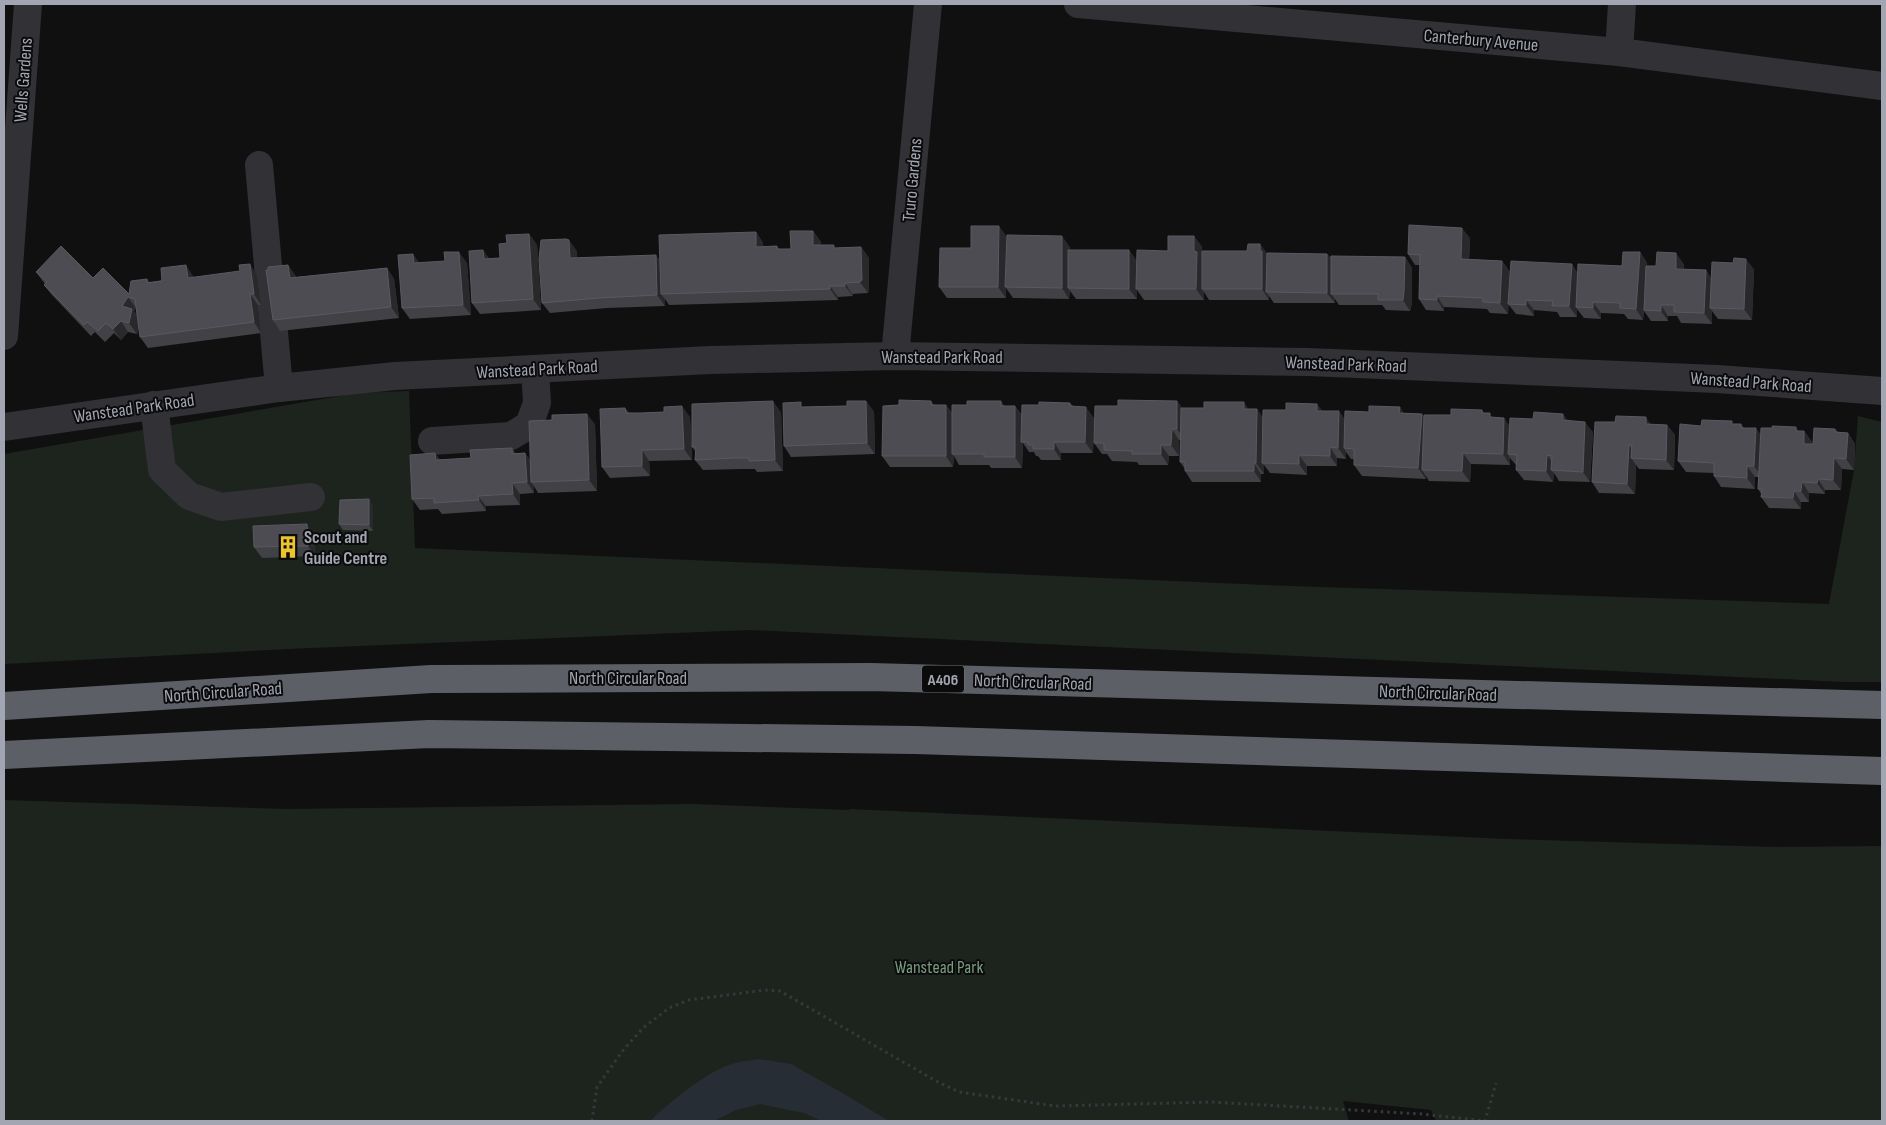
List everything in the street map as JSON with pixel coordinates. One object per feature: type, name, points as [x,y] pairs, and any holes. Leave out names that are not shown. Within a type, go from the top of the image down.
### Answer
[{"type":"highway","name":"North Circular Road","points":[[4,706],[431,678],[841,677],[1882,705]]},
{"type":"highway","points":[[4,755],[429,734],[925,740],[1882,770]]},
{"type":"street","name":"Wells Gardens","points":[[4,336],[28,4]]},
{"type":"street","name":"Truro Gardens","points":[[896,356],[928,4]]},
{"type":"street","name":"Canterbury Avenue","points":[[1078,4],[1619,52],[1882,86]]},
{"type":"street","points":[[1619,52],[1622,4]]},
{"type":"street","points":[[259,164],[279,388]]},
{"type":"street","name":"Wanstead Park Road","points":[[4,427],[279,388],[395,376],[710,360],[896,356],[1308,362],[1717,379],[1882,391]]},
{"type":"street","points":[[432,441],[511,436],[529,425],[537,403],[535,369]]},
{"type":"street","points":[[154,405],[162,470],[189,496],[221,507],[311,497]]},
{"type":"path","points":[[592,1121],[597,1088],[624,1049],[643,1028],[669,1008],[689,1000],[765,990],[780,991],[936,1081],[959,1092],[1055,1106],[1211,1102],[1422,1114],[1485,1121],[1496,1084]]},
{"type":"green space","points":[[409,391],[415,548],[1266,585],[1829,604],[1854,470],[1858,416],[1882,422],[1882,682],[1845,682],[749,630],[287,649],[4,664],[4,454],[357,393]]},
{"type":"green space","name":"Wanstead Park","points":[[4,800],[286,809],[693,804],[850,809],[1508,839],[1775,847],[1882,846],[1882,1121],[1436,1121],[1431,1110],[1343,1101],[1349,1121],[677,1121],[697,1084],[676,1098],[650,1121],[4,1121]]},
{"type":"shaded area","points":[[758,1059],[791,1064],[889,1121],[822,1121],[804,1113],[760,1104],[736,1110],[714,1121],[650,1121],[678,1096],[714,1072],[735,1063]]},
{"type":"building","points":[[1409,225],[1462,228],[1461,259],[1502,261],[1500,303],[1483,302],[1483,298],[1437,296],[1437,300],[1419,299],[1420,255],[1408,254]]},
{"type":"building","points":[[971,226],[999,226],[998,287],[939,287],[940,248],[971,248]]},
{"type":"building","points":[[790,231],[813,231],[813,245],[834,245],[834,248],[861,247],[862,280],[860,282],[845,283],[845,286],[830,286],[830,289],[661,294],[659,235],[756,232],[756,247],[777,246],[777,249],[791,249]]},
{"type":"building","points":[[529,234],[533,299],[472,303],[469,251],[483,250],[484,259],[500,258],[499,244],[507,243],[506,235]]},
{"type":"building","points":[[1007,235],[1062,236],[1062,288],[1005,287]]},
{"type":"building","points":[[1168,236],[1194,236],[1194,251],[1197,252],[1196,289],[1136,289],[1137,250],[1168,251]]},
{"type":"building","points":[[541,240],[569,240],[570,258],[656,255],[657,295],[542,303],[539,259]]},
{"type":"building","points":[[1248,244],[1260,244],[1260,251],[1262,251],[1262,289],[1202,289],[1202,251],[1247,251]]},
{"type":"building","points":[[61,246],[93,278],[103,268],[129,294],[131,281],[147,279],[147,283],[162,281],[161,268],[186,265],[188,278],[240,271],[239,265],[250,264],[254,294],[250,294],[254,322],[140,337],[135,299],[128,297],[122,306],[132,309],[129,323],[121,321],[113,329],[106,323],[98,331],[87,322],[84,325],[44,285],[47,282],[36,272]]},
{"type":"building","points":[[1068,250],[1129,250],[1129,289],[1068,288]]},
{"type":"building","points":[[444,252],[459,252],[463,305],[402,308],[398,255],[413,254],[414,263],[445,261]]},
{"type":"building","points":[[1623,252],[1640,252],[1636,309],[1620,308],[1620,303],[1593,302],[1593,308],[1576,307],[1578,264],[1622,266]]},
{"type":"building","points":[[1657,252],[1676,253],[1676,269],[1706,270],[1704,313],[1674,312],[1674,305],[1661,305],[1661,311],[1644,310],[1646,266],[1656,266]]},
{"type":"building","points":[[1267,253],[1327,254],[1327,293],[1266,292]]},
{"type":"building","points":[[1331,256],[1405,257],[1403,300],[1378,300],[1378,294],[1331,294]]},
{"type":"building","points":[[1734,258],[1746,259],[1744,309],[1710,308],[1712,262],[1733,263]]},
{"type":"building","points":[[1511,261],[1572,264],[1569,306],[1552,306],[1553,301],[1526,300],[1526,305],[1508,304]]},
{"type":"building","points":[[288,265],[290,278],[387,268],[391,307],[273,320],[266,270],[268,270],[268,267]]},
{"type":"building","points":[[899,400],[931,401],[931,405],[946,405],[946,456],[882,456],[883,406],[899,405]]},
{"type":"building","points":[[1118,400],[1177,401],[1177,429],[1172,429],[1171,445],[1161,445],[1161,454],[1132,454],[1132,451],[1104,450],[1104,443],[1094,443],[1095,406],[1118,406]]},
{"type":"building","points":[[773,401],[775,460],[749,461],[749,458],[734,458],[695,460],[696,447],[692,447],[692,404]]},
{"type":"building","points":[[847,401],[866,401],[867,443],[784,446],[783,403],[801,402],[801,407],[847,406]]},
{"type":"building","points":[[967,401],[1001,401],[1000,406],[1015,406],[1015,457],[984,457],[984,454],[952,454],[952,405],[967,405]]},
{"type":"building","points":[[1039,402],[1070,403],[1070,406],[1086,407],[1085,442],[1054,442],[1054,449],[1033,449],[1033,445],[1028,445],[1028,442],[1021,442],[1022,405],[1039,405]]},
{"type":"building","points":[[1204,402],[1244,402],[1244,409],[1257,409],[1256,463],[1254,463],[1254,471],[1185,471],[1185,462],[1180,462],[1181,408],[1204,408]]},
{"type":"building","points":[[1286,403],[1317,404],[1317,411],[1339,411],[1338,448],[1330,447],[1330,456],[1299,455],[1299,464],[1262,463],[1263,410],[1286,410]]},
{"type":"building","points":[[682,406],[684,449],[642,450],[642,466],[602,467],[600,409],[625,408],[626,413],[640,413],[664,412],[664,407]]},
{"type":"building","points":[[1369,406],[1400,407],[1399,413],[1422,414],[1418,468],[1354,465],[1354,449],[1344,448],[1345,411],[1369,412]]},
{"type":"building","points":[[1451,409],[1482,410],[1482,413],[1490,413],[1490,417],[1504,418],[1503,454],[1463,453],[1462,471],[1422,470],[1424,415],[1451,415]]},
{"type":"building","points":[[1534,412],[1563,414],[1563,420],[1585,422],[1583,472],[1551,470],[1552,456],[1547,455],[1546,471],[1516,470],[1517,455],[1508,454],[1510,418],[1533,419]]},
{"type":"building","points":[[587,414],[589,480],[531,482],[529,421],[552,420],[552,415]]},
{"type":"building","points":[[1616,416],[1646,417],[1646,424],[1667,425],[1666,460],[1631,458],[1632,445],[1629,445],[1627,484],[1592,482],[1595,422],[1615,422]]},
{"type":"building","points":[[1702,420],[1732,421],[1732,424],[1741,424],[1741,428],[1756,428],[1754,466],[1747,466],[1747,478],[1714,476],[1714,463],[1678,461],[1680,424],[1701,426]]},
{"type":"building","points":[[1772,426],[1796,427],[1796,431],[1804,431],[1804,444],[1813,444],[1814,428],[1835,429],[1835,432],[1848,433],[1846,459],[1834,458],[1833,480],[1818,479],[1817,483],[1802,482],[1801,491],[1794,491],[1793,498],[1761,497],[1762,489],[1758,489],[1761,428],[1773,428]]},
{"type":"building","points":[[512,448],[512,454],[525,453],[527,482],[512,483],[513,494],[478,496],[479,500],[434,503],[434,498],[412,499],[410,455],[435,453],[436,460],[471,458],[470,450]]},
{"type":"building","name":"Scout and Guide Centre","points":[[369,499],[369,525],[339,524],[340,500]]},
{"type":"building","points":[[307,524],[308,546],[254,547],[253,526]]},
{"type":"place","name":"Scout and Guide Centre","points":[[288,547]]}]
